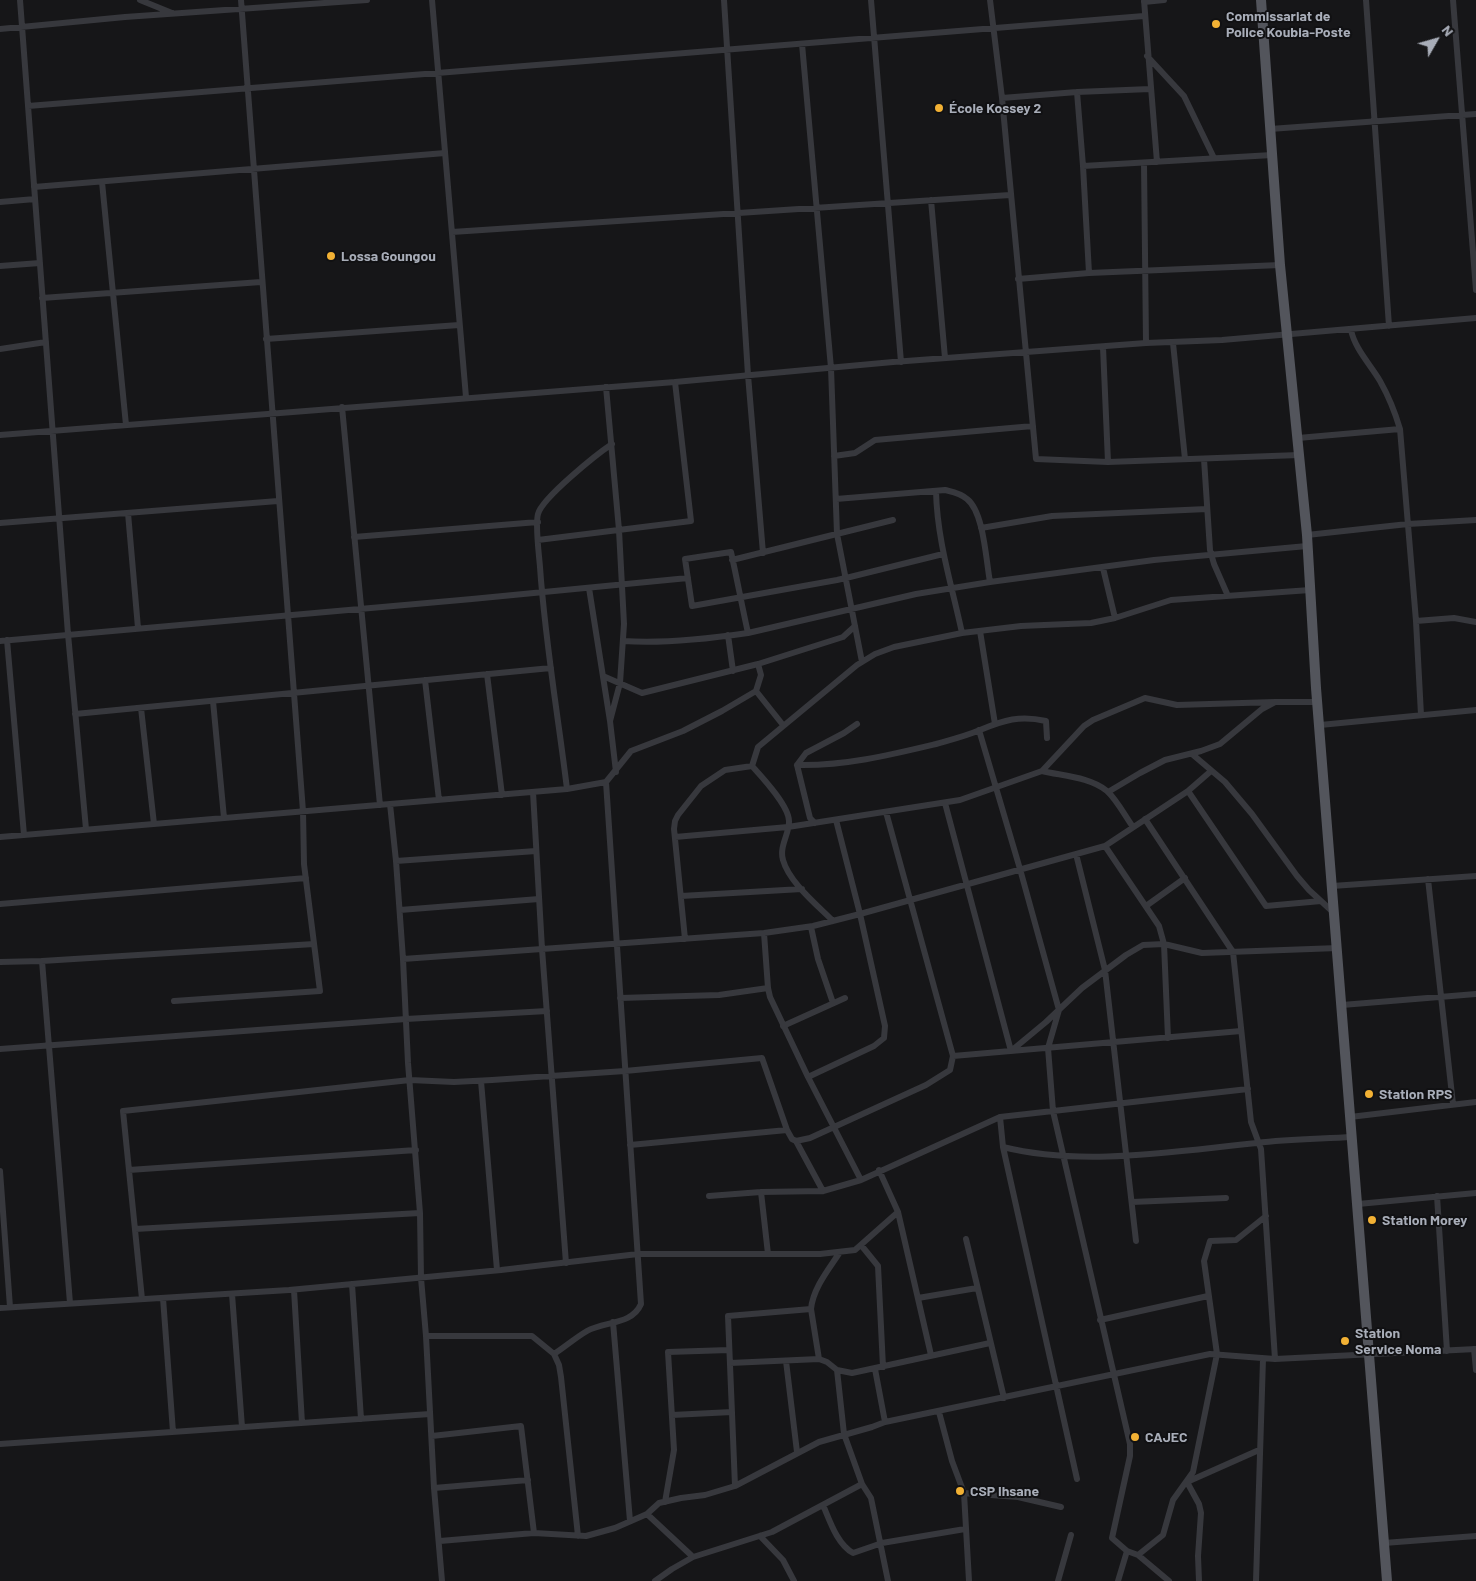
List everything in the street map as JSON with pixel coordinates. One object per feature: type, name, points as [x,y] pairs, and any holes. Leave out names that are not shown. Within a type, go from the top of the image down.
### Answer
[{"type":"main road","points":[[1261,0],[1280,265],[1307,540],[1332,886],[1387,1581]]},
{"type":"street","points":[[20,0],[68,634],[86,830]]},
{"type":"street","points":[[140,0],[173,14]]},
{"type":"street","points":[[174,1001],[320,991],[304,864],[303,811],[240,0]]},
{"type":"street","points":[[0,29],[367,0]]},
{"type":"street","points":[[432,0],[466,397]]},
{"type":"street","points":[[724,0],[748,374],[763,553]]},
{"type":"street","points":[[871,0],[900,362]]},
{"type":"street","points":[[990,0],[1002,98],[1036,459],[1108,462],[1298,455]]},
{"type":"street","points":[[1157,162],[1144,1],[1164,0]]},
{"type":"street","points":[[1366,0],[1389,326]]},
{"type":"street","points":[[1453,0],[1476,290]]},
{"type":"street","points":[[28,106],[1144,16]]},
{"type":"street","points":[[802,44],[815,208],[831,368],[837,534],[862,662]]},
{"type":"street","points":[[1147,56],[1184,96],[1214,158]]},
{"type":"street","points":[[1002,98],[1150,89]]},
{"type":"street","points":[[1077,92],[1089,273]]},
{"type":"street","points":[[1270,129],[1476,114]]},
{"type":"street","points":[[34,187],[445,153]]},
{"type":"street","points":[[1083,166],[1272,155]]},
{"type":"street","points":[[1144,163],[1146,344]]},
{"type":"street","points":[[102,182],[126,425]]},
{"type":"street","points":[[452,232],[1010,195]]},
{"type":"street","points":[[0,202],[35,199]]},
{"type":"street","points":[[931,200],[945,358]]},
{"type":"street","points":[[0,266],[40,263]]},
{"type":"street","points":[[1018,279],[1145,270],[1280,265]]},
{"type":"street","points":[[42,298],[261,282]]},
{"type":"street","points":[[0,435],[675,382],[748,374],[945,358],[1351,330],[1476,318]]},
{"type":"street","points":[[266,339],[459,325]]},
{"type":"street","points":[[1351,330],[1356,345],[1392,403],[1400,429],[1416,621],[1421,715]]},
{"type":"street","points":[[0,349],[46,342]]},
{"type":"street","points":[[1173,343],[1185,459]]},
{"type":"street","points":[[1103,347],[1108,462]]},
{"type":"street","points":[[538,540],[691,521],[675,382]]},
{"type":"street","points":[[606,387],[619,530],[624,624],[620,683],[610,721]]},
{"type":"street","points":[[342,407],[380,805]]},
{"type":"street","points":[[834,456],[855,453],[875,440],[1033,426]]},
{"type":"street","points":[[1298,438],[1400,429]]},
{"type":"street","points":[[567,789],[542,592],[538,513],[550,497],[595,455],[612,444]]},
{"type":"street","points":[[1204,458],[1211,554],[1228,596]]},
{"type":"street","points":[[836,499],[945,490],[957,493],[968,500],[976,511],[990,582]]},
{"type":"street","points":[[936,491],[937,518],[943,554],[962,633]]},
{"type":"street","points":[[0,523],[278,500]]},
{"type":"street","points":[[980,528],[1052,516],[1207,509]]},
{"type":"street","points":[[128,513],[138,628]]},
{"type":"street","points":[[732,560],[893,520]]},
{"type":"street","points":[[623,641],[654,643],[728,636],[748,633],[851,608],[990,582],[1211,554],[1408,524],[1476,520]]},
{"type":"street","points":[[354,538],[538,522]]},
{"type":"street","points":[[748,633],[740,598],[732,560],[731,552],[685,559],[692,606],[740,598],[846,578],[943,554]]},
{"type":"street","points":[[1103,568],[1115,618]]},
{"type":"street","points":[[24,835],[4,640],[622,586],[688,578]]},
{"type":"street","points":[[589,588],[616,772]]},
{"type":"street","points":[[752,766],[758,747],[783,725],[862,662],[874,654],[894,647],[962,633],[1022,626],[1091,623],[1115,618],[1170,600],[1310,590]]},
{"type":"street","points":[[1416,621],[1454,618],[1476,622]]},
{"type":"street","points":[[603,676],[642,693],[758,664],[842,636],[855,626]]},
{"type":"street","points":[[980,631],[994,724]]},
{"type":"street","points":[[728,636],[733,671]]},
{"type":"street","points":[[0,837],[502,795],[567,789],[606,782],[631,752],[683,731],[756,691],[761,675],[758,664]]},
{"type":"street","points":[[75,714],[551,668]]},
{"type":"street","points":[[487,674],[502,795]]},
{"type":"street","points":[[425,680],[439,800]]},
{"type":"street","points":[[756,691],[783,725]]},
{"type":"street","points":[[675,837],[788,827],[960,800],[1042,771],[1089,723],[1104,714],[1146,698],[1177,705],[1318,702]]},
{"type":"street","points":[[213,701],[224,818]]},
{"type":"street","points":[[1108,792],[1165,760],[1192,754],[1220,744],[1262,709],[1275,702]]},
{"type":"street","points":[[141,708],[154,824]]},
{"type":"street","points":[[1320,725],[1476,710]]},
{"type":"street","points":[[797,765],[824,766],[887,757],[1013,718],[1031,718],[1046,721],[1047,738]]},
{"type":"street","points":[[797,765],[806,753],[857,724]]},
{"type":"street","points":[[979,730],[1059,1010],[1048,1048],[1053,1111],[1130,1444],[1130,1456],[1112,1538],[1127,1551],[1138,1554],[1169,1581]]},
{"type":"street","points":[[1192,754],[1225,782],[1252,814],[1297,876],[1335,914]]},
{"type":"street","points":[[797,765],[810,818],[815,823]]},
{"type":"street","points":[[752,766],[787,812],[790,822],[782,859],[791,877],[833,921]]},
{"type":"street","points":[[685,939],[674,821],[702,786],[726,770],[752,766]]},
{"type":"street","points":[[1042,771],[1093,783],[1108,792],[1133,827]]},
{"type":"street","points":[[403,959],[764,933],[811,927],[967,886],[1106,846],[1188,791],[1211,771]]},
{"type":"street","points":[[554,1354],[586,1332],[634,1316],[638,1313],[641,1304],[606,782]]},
{"type":"street","points":[[1188,791],[1266,906],[1321,901]]},
{"type":"street","points":[[533,792],[542,949],[566,1263]]},
{"type":"street","points":[[945,803],[1011,1051]]},
{"type":"street","points":[[390,804],[400,910],[420,1213],[421,1278],[434,1488],[442,1581]]},
{"type":"street","points":[[796,1141],[810,1138],[834,1128],[926,1085],[950,1070],[953,1056],[886,812]]},
{"type":"street","points":[[1145,819],[1234,952],[1251,1122],[1259,1142],[1266,1216],[1275,1359]]},
{"type":"street","points":[[808,1077],[874,1046],[884,1038],[884,1026],[860,914],[836,820]]},
{"type":"street","points":[[1106,846],[1160,926],[1164,944],[1168,1038]]},
{"type":"street","points":[[396,861],[536,851]]},
{"type":"street","points":[[1076,854],[1105,970],[1136,1241]]},
{"type":"street","points":[[1332,886],[1476,876]]},
{"type":"street","points":[[0,904],[306,878]]},
{"type":"street","points":[[1146,906],[1185,878]]},
{"type":"street","points":[[1428,880],[1453,1104]]},
{"type":"street","points":[[681,896],[802,889]]},
{"type":"street","points":[[400,910],[539,899]]},
{"type":"street","points":[[811,927],[818,959],[833,1004]]},
{"type":"street","points":[[764,933],[768,988],[783,1026],[861,1180]]},
{"type":"street","points":[[0,962],[314,944]]},
{"type":"street","points":[[1011,1051],[1082,988],[1136,948],[1164,944],[1202,952],[1338,948]]},
{"type":"street","points":[[42,961],[70,1302]]},
{"type":"street","points":[[620,998],[719,995],[768,988]]},
{"type":"street","points":[[1342,1005],[1476,994]]},
{"type":"street","points":[[783,1026],[845,998]]},
{"type":"street","points":[[0,1049],[406,1019],[547,1012]]},
{"type":"street","points":[[953,1056],[1241,1032]]},
{"type":"street","points":[[142,1299],[123,1111],[410,1080],[481,1081],[625,1071],[762,1058],[787,1130],[792,1139],[796,1141],[823,1191]]},
{"type":"street","points":[[481,1081],[497,1270]]},
{"type":"street","points":[[709,1196],[761,1192],[823,1191],[861,1180],[879,1170],[1000,1117],[1248,1089]]},
{"type":"street","points":[[1350,1117],[1476,1102]]},
{"type":"street","points":[[1000,1117],[1003,1147],[1077,1479]]},
{"type":"street","points":[[630,1145],[787,1130]]},
{"type":"street","points":[[1003,1147],[1025,1152],[1064,1156],[1127,1155],[1159,1154],[1259,1142],[1352,1137]]},
{"type":"street","points":[[129,1170],[416,1150]]},
{"type":"street","points":[[879,1170],[898,1212],[931,1355]]},
{"type":"street","points":[[0,1171],[10,1307]]},
{"type":"street","points":[[761,1192],[768,1254]]},
{"type":"street","points":[[1358,1204],[1476,1193]]},
{"type":"street","points":[[1437,1196],[1447,1351]]},
{"type":"street","points":[[1132,1202],[1226,1198]]},
{"type":"street","points":[[0,1308],[70,1302],[294,1290],[638,1254],[840,1252],[855,1250],[898,1212]]},
{"type":"street","points":[[135,1229],[420,1213]]},
{"type":"street","points":[[1138,1554],[1163,1535],[1173,1500],[1194,1472],[1217,1354],[1204,1261],[1210,1240],[1236,1240],[1266,1216]]},
{"type":"street","points":[[966,1239],[1004,1398]]},
{"type":"street","points":[[861,1245],[878,1266],[879,1368],[885,1422]]},
{"type":"street","points":[[819,1359],[811,1302],[815,1292],[840,1252]]},
{"type":"street","points":[[352,1284],[361,1419]]},
{"type":"street","points":[[918,1298],[977,1288]]},
{"type":"street","points":[[294,1290],[302,1423]]},
{"type":"street","points":[[232,1294],[242,1427]]},
{"type":"street","points":[[1100,1320],[1208,1296]]},
{"type":"street","points":[[163,1298],[173,1432]]},
{"type":"street","points":[[735,1486],[728,1316],[811,1309]]},
{"type":"street","points":[[613,1322],[630,1521]]},
{"type":"street","points":[[426,1336],[532,1336],[554,1354],[561,1376],[578,1536]]},
{"type":"street","points":[[730,1363],[786,1362],[819,1359],[827,1362],[837,1370],[852,1373],[990,1343]]},
{"type":"street","points":[[440,1541],[534,1533],[586,1536],[616,1528],[647,1514],[659,1503],[705,1495],[735,1486],[819,1442],[885,1422],[1210,1354],[1275,1359],[1369,1356],[1475,1349],[1476,1370]]},
{"type":"street","points":[[665,1502],[674,1450],[668,1352],[729,1350]]},
{"type":"street","points":[[1256,1581],[1263,1359]]},
{"type":"street","points":[[786,1362],[797,1452]]},
{"type":"street","points":[[837,1370],[844,1434],[862,1484],[871,1498],[882,1543],[888,1581]]},
{"type":"street","points":[[672,1415],[732,1412]]},
{"type":"street","points":[[939,1412],[952,1461],[964,1493],[969,1581]]},
{"type":"street","points":[[0,1444],[430,1414]]},
{"type":"street","points":[[432,1436],[521,1426],[534,1533]]},
{"type":"street","points":[[1187,1482],[1259,1450]]},
{"type":"street","points":[[434,1488],[528,1480]]},
{"type":"street","points":[[1187,1482],[1199,1504],[1201,1513],[1198,1556],[1199,1581]]},
{"type":"street","points":[[655,1581],[693,1557],[772,1532],[862,1484]]},
{"type":"street","points":[[964,1493],[1018,1497],[1061,1507]]},
{"type":"street","points":[[823,1505],[831,1523],[848,1550],[853,1553],[882,1543],[965,1529]]},
{"type":"street","points":[[647,1514],[693,1557]]},
{"type":"street","points":[[1058,1581],[1071,1535]]},
{"type":"street","points":[[760,1536],[784,1560],[794,1581]]},
{"type":"street","points":[[1384,1543],[1476,1536]]},
{"type":"street","points":[[1118,1581],[1127,1551]]},
{"type":"place","name":"Commissariat de Police Koubia-Poste","points":[[1216,24]]},
{"type":"place","name":"École Kossey 2","points":[[939,108]]},
{"type":"place","name":"Lossa Goungou","points":[[331,256]]},
{"type":"place","name":"Station RPS","points":[[1369,1094]]},
{"type":"place","name":"Station Morey","points":[[1372,1220]]},
{"type":"place","name":"Station Service Noma","points":[[1345,1341]]},
{"type":"place","name":"CAJEC","points":[[1135,1437]]},
{"type":"place","name":"CSP Ihsane","points":[[960,1491]]}]
